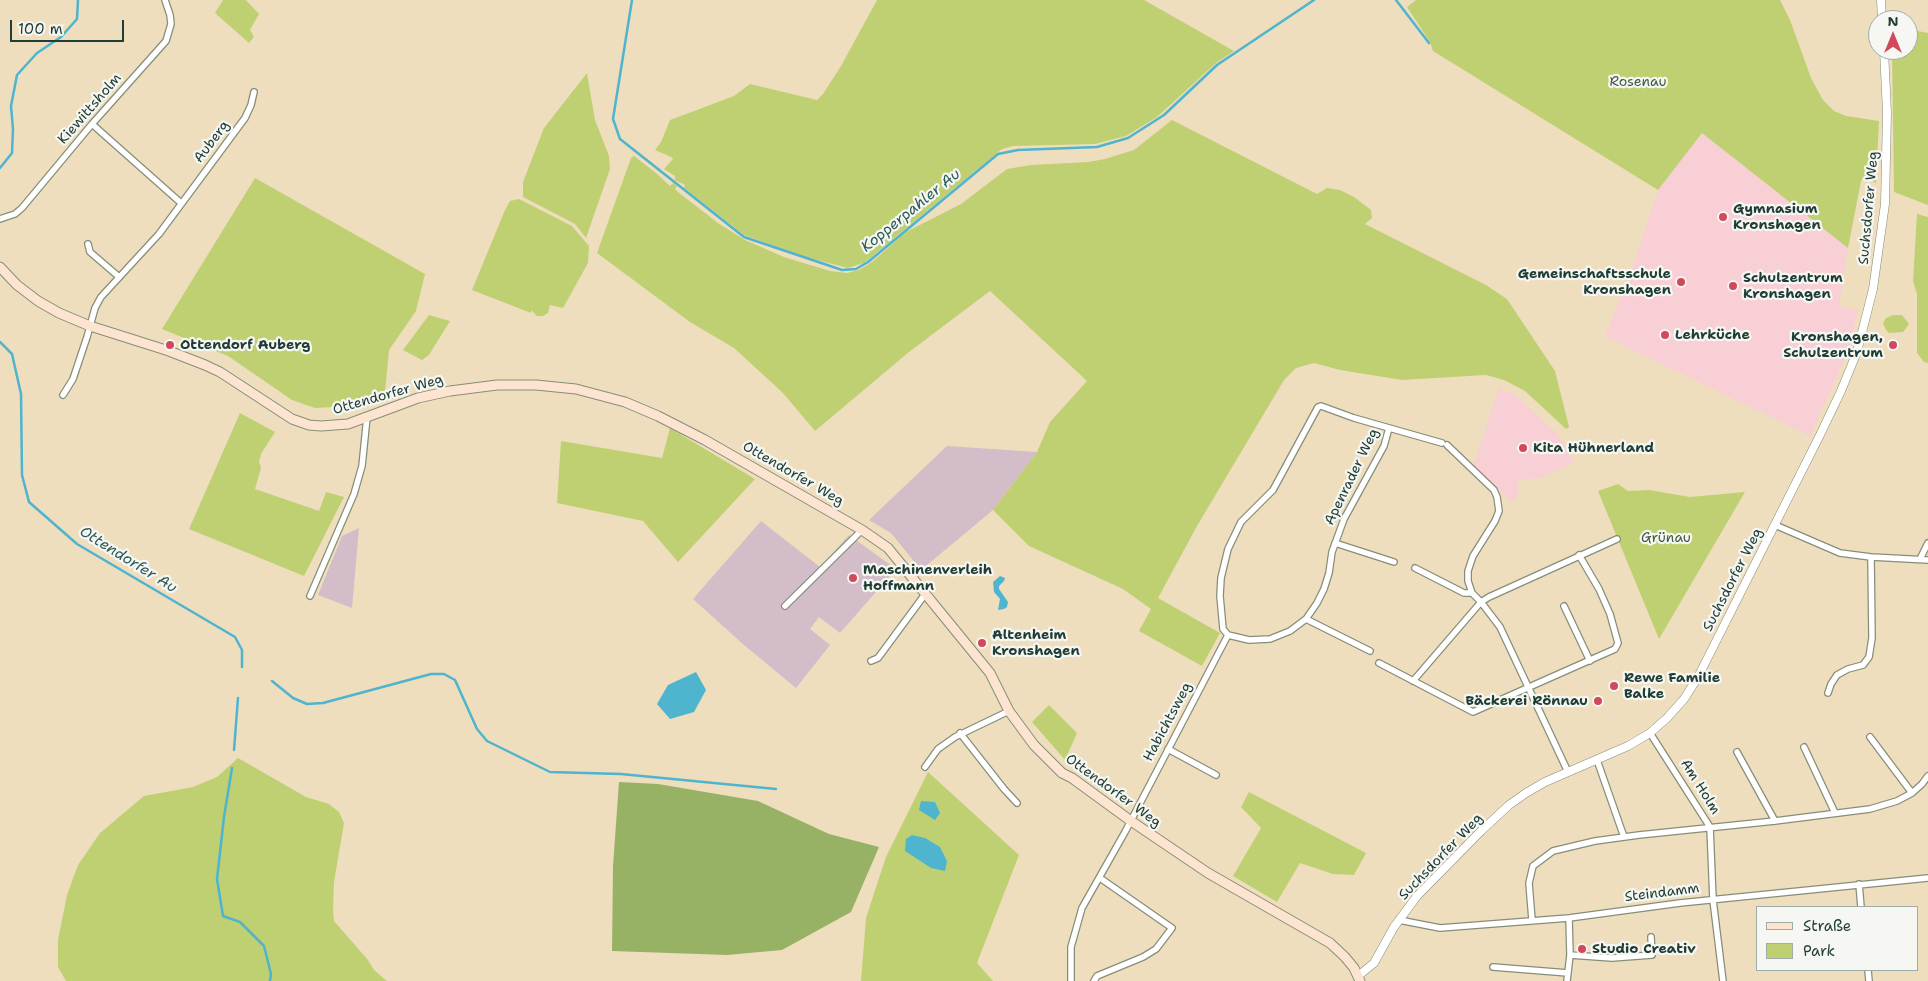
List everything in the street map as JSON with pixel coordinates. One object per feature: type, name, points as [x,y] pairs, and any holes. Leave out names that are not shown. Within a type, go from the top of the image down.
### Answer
[{"type":"main road","name":"Ottendorfer Weg","points":[[0,268],[17,285],[38,301],[90,326],[205,365],[220,372],[292,419],[309,425],[336,426],[348,424],[418,398],[478,387],[536,385],[593,393],[634,405],[705,440],[862,530],[888,548],[990,673],[1009,711],[1034,745],[1062,773],[1072,778],[1208,873],[1330,943],[1345,957],[1359,978]]},
{"type":"street","name":"Kiewittsholm","points":[[0,219],[15,214],[22,208],[92,124],[166,40],[171,24],[165,0]]},
{"type":"street","name":"Suchsdorfer Weg","points":[[1359,978],[1374,963],[1399,920],[1425,887],[1509,805],[1526,793],[1628,746],[1650,733],[1667,718],[1688,693],[1775,525],[1841,391],[1857,352],[1874,289],[1882,227],[1886,172],[1887,112],[1884,60]]},
{"type":"street","name":"Auberg","points":[[63,395],[73,379],[97,303],[118,276],[159,234],[245,118],[252,105],[254,92]]},
{"type":"street","points":[[92,124],[181,203]]},
{"type":"street","points":[[88,244],[90,252],[118,276]]},
{"type":"street","points":[[1228,635],[1223,629],[1220,596],[1221,578],[1228,549],[1241,522],[1273,490],[1318,407],[1321,406],[1445,444],[1494,490],[1499,503],[1495,521],[1473,556],[1468,571],[1468,581],[1472,593],[1500,627],[1568,772]]},
{"type":"street","points":[[310,596],[354,494],[362,466],[368,417]]},
{"type":"street","name":"Apenrader Weg","points":[[1228,635],[1249,640],[1270,639],[1290,631],[1306,619],[1324,589],[1334,544],[1352,501],[1384,446],[1389,428]]},
{"type":"street","points":[[1775,525],[1840,552],[1871,557],[1928,560]]},
{"type":"street","points":[[785,606],[862,530]]},
{"type":"street","points":[[1413,681],[1481,602],[1617,538]]},
{"type":"street","points":[[1920,560],[1928,543]]},
{"type":"street","points":[[1334,544],[1394,562]]},
{"type":"street","points":[[1379,663],[1473,712],[1615,649],[1618,643],[1610,614],[1599,588],[1579,555]]},
{"type":"street","points":[[1828,693],[1837,675],[1848,669],[1863,665],[1869,658],[1872,638],[1871,557]]},
{"type":"street","points":[[1415,568],[1464,593],[1472,593]]},
{"type":"street","points":[[872,661],[878,658],[926,593]]},
{"type":"street","points":[[1564,606],[1590,661]]},
{"type":"street","points":[[1306,619],[1370,651]]},
{"type":"street","name":"Habichtsweg","points":[[1071,981],[1071,947],[1082,908],[1131,821],[1228,635]]},
{"type":"street","points":[[925,767],[938,749],[960,733],[1009,711]]},
{"type":"street","points":[[960,733],[1004,789],[1017,802]]},
{"type":"street","name":"Am Holm","points":[[1650,733],[1710,827],[1713,900],[1723,981]]},
{"type":"street","points":[[1870,737],[1912,793]]},
{"type":"street","points":[[1804,747],[1835,813]]},
{"type":"street","points":[[1168,749],[1216,775]]},
{"type":"street","points":[[1737,752],[1775,821]]},
{"type":"street","points":[[1597,760],[1624,837]]},
{"type":"street","points":[[1532,920],[1529,883],[1533,866],[1553,851],[1595,841],[1624,837],[1870,809],[1897,801],[1912,793],[1925,785],[1928,776]]},
{"type":"street","points":[[1094,981],[1097,976],[1143,957],[1156,949],[1172,928],[1100,878]]},
{"type":"street","name":"Steindamm","points":[[1399,920],[1440,928],[1568,918],[1713,900],[1928,878]]},
{"type":"street","points":[[1859,884],[1861,906]]},
{"type":"street","points":[[1567,981],[1570,955],[1568,918]]},
{"type":"street","points":[[1570,955],[1612,958],[1652,956],[1651,938]]},
{"type":"street","points":[[1492,968],[1568,974]]},
{"type":"shaded area","name":"Schulzentrum Kronshagen","points":[[1702,133],[1848,248],[1839,306],[1858,311],[1848,352],[1810,436],[1608,338],[1606,334],[1633,267],[1658,190]]},
{"type":"shaded area","name":"Kita Hühnerland","points":[[1499,388],[1516,396],[1558,434],[1574,463],[1541,478],[1519,480],[1517,497],[1512,502],[1473,467]]},
{"type":"shaded area","points":[[947,446],[1037,452],[993,510],[921,570],[891,533],[869,520]]},
{"type":"shaded area","points":[[761,521],[820,567],[849,535],[896,569],[840,633],[819,617],[810,629],[830,645],[796,688],[693,599]]},
{"type":"shaded area","points":[[359,528],[352,608],[318,595],[342,536]]},
{"type":"green space","points":[[223,0],[246,0],[259,14],[250,30],[254,37],[249,43],[215,13]]},
{"type":"green space","points":[[877,0],[1144,0],[1234,51],[1216,63],[1157,117],[1126,136],[1095,144],[1013,146],[1002,149],[864,263],[848,268],[805,257],[744,235],[684,188],[685,185],[675,180],[675,176],[664,169],[673,159],[655,150],[661,142],[670,120],[734,96],[750,84],[817,100],[841,66]]},
{"type":"green space","name":"Rosenau","points":[[1416,0],[1780,0],[1790,20],[1811,78],[1823,100],[1834,111],[1846,116],[1879,121],[1876,183],[1864,176],[1861,181],[1848,248],[1702,133],[1658,190],[1433,51],[1430,42],[1407,7]]},
{"type":"green space","points":[[1918,31],[1928,33],[1928,205],[1894,192],[1892,60],[1918,60]]},
{"type":"green space","points":[[587,73],[595,120],[609,156],[610,169],[586,238],[575,224],[523,197],[523,182],[544,128]]},
{"type":"green space","points":[[1172,120],[1317,194],[1327,188],[1340,190],[1354,197],[1371,210],[1372,218],[1365,224],[1486,285],[1507,299],[1555,371],[1569,427],[1566,429],[1525,391],[1504,380],[1486,375],[1402,380],[1340,370],[1314,363],[1296,368],[1284,380],[1197,526],[1158,598],[1220,633],[1202,666],[1139,631],[1151,609],[1123,589],[1029,546],[993,510],[1037,452],[1050,422],[1087,381],[990,291],[909,352],[815,431],[783,393],[734,348],[690,322],[597,253],[631,158],[634,156],[670,186],[673,183],[677,186],[675,189],[678,192],[718,223],[745,240],[784,257],[830,271],[847,273],[859,270],[872,262],[906,232],[961,204],[1007,169],[1031,165],[1088,162],[1105,159],[1134,150]]},
{"type":"green space","points":[[255,178],[425,274],[416,311],[389,350],[385,392],[332,407],[315,408],[292,400],[228,356],[162,329]]},
{"type":"green space","points":[[519,199],[572,226],[589,246],[588,263],[563,308],[550,305],[548,313],[543,316],[537,316],[531,310],[531,313],[472,290],[505,210],[510,201]]},
{"type":"green space","points":[[1917,214],[1928,217],[1928,363],[1924,362],[1917,353],[1917,294],[1913,281]]},
{"type":"green space","points":[[429,315],[450,321],[429,355],[422,360],[403,350]]},
{"type":"green space","points":[[1893,315],[1902,315],[1909,324],[1903,332],[1889,333],[1883,323],[1886,318]]},
{"type":"green space","points":[[240,413],[275,432],[261,454],[259,462],[261,468],[255,489],[319,511],[326,492],[344,497],[304,576],[189,529]]},
{"type":"green space","points":[[670,428],[755,479],[678,562],[643,521],[557,503],[561,441],[662,458]]},
{"type":"green space","name":"Grünau","points":[[1618,484],[1628,491],[1649,490],[1690,497],[1745,492],[1659,639],[1598,491]]},
{"type":"green space","points":[[1049,705],[1077,733],[1065,760],[1032,722]]},
{"type":"green space","points":[[238,758],[306,797],[329,804],[339,812],[344,823],[334,882],[334,921],[368,960],[374,970],[387,981],[66,981],[58,967],[58,940],[67,895],[78,865],[100,833],[144,796],[193,787],[217,777]]},
{"type":"green space","points":[[928,772],[1019,855],[977,963],[993,981],[861,981],[866,918],[886,857]]},
{"type":"green space","points":[[619,782],[658,784],[758,801],[829,834],[879,847],[851,912],[782,950],[727,955],[612,951],[613,866]]},
{"type":"green space","points":[[1249,792],[1366,853],[1354,875],[1333,874],[1300,863],[1277,902],[1233,876],[1261,828],[1241,807]]},
{"type":"water","points":[[1000,576],[1005,578],[999,589],[1008,602],[1007,607],[998,610],[1000,599],[994,592],[993,582]]},
{"type":"water","points":[[696,672],[706,690],[694,712],[670,719],[657,704],[668,685]]},
{"type":"water","points":[[921,801],[935,802],[940,813],[935,820],[919,810]]},
{"type":"water","points":[[912,835],[925,838],[940,847],[947,861],[945,871],[931,868],[905,851],[906,839]]},
{"type":"waterway","name":"Ottendorfer Au","points":[[0,168],[12,153],[13,129],[11,106],[17,75],[37,53],[61,37],[77,19],[78,0]]},
{"type":"waterway","name":"Kopperpahler Au","points":[[632,0],[613,119],[620,139],[744,237],[842,270],[856,269],[868,262],[998,154],[1018,150],[1097,147],[1128,138],[1164,115],[1217,65],[1314,0]]},
{"type":"waterway","points":[[1396,0],[1429,43]]},
{"type":"waterway","name":"Ottendorfer Au","points":[[0,342],[12,354],[21,394],[22,475],[29,502],[77,544],[235,637],[242,650],[242,667]]},
{"type":"waterway","points":[[272,681],[293,698],[307,704],[323,703],[431,674],[444,674],[455,680],[477,729],[487,741],[550,772],[621,774],[776,789]]},
{"type":"waterway","name":"Ottendorfer Au","points":[[234,750],[238,698]]},
{"type":"waterway","points":[[232,768],[217,879],[223,916],[240,922],[264,946],[271,974],[270,981]]},
{"type":"place","name":"Gymnasium Kronshagen","points":[[1723,217]]},
{"type":"place","name":"Gemeinschaftsschule Kronshagen","points":[[1681,282]]},
{"type":"place","name":"Schulzentrum Kronshagen","points":[[1733,286]]},
{"type":"place","name":"Lehrküche","points":[[1665,335]]},
{"type":"place","name":"Ottendorf Auberg","points":[[170,345]]},
{"type":"place","name":"Kronshagen, Schulzentrum","points":[[1893,345]]},
{"type":"place","name":"Kita Hühnerland","points":[[1523,448]]},
{"type":"place","name":"Maschinenverleih Hoffmann","points":[[853,578]]},
{"type":"place","name":"Altenheim Kronshagen","points":[[982,643]]},
{"type":"place","name":"Rewe Familie Balke","points":[[1614,686]]},
{"type":"place","name":"Bäckerei Rönnau","points":[[1598,701]]},
{"type":"place","name":"Studio Creativ","points":[[1582,949]]}]
